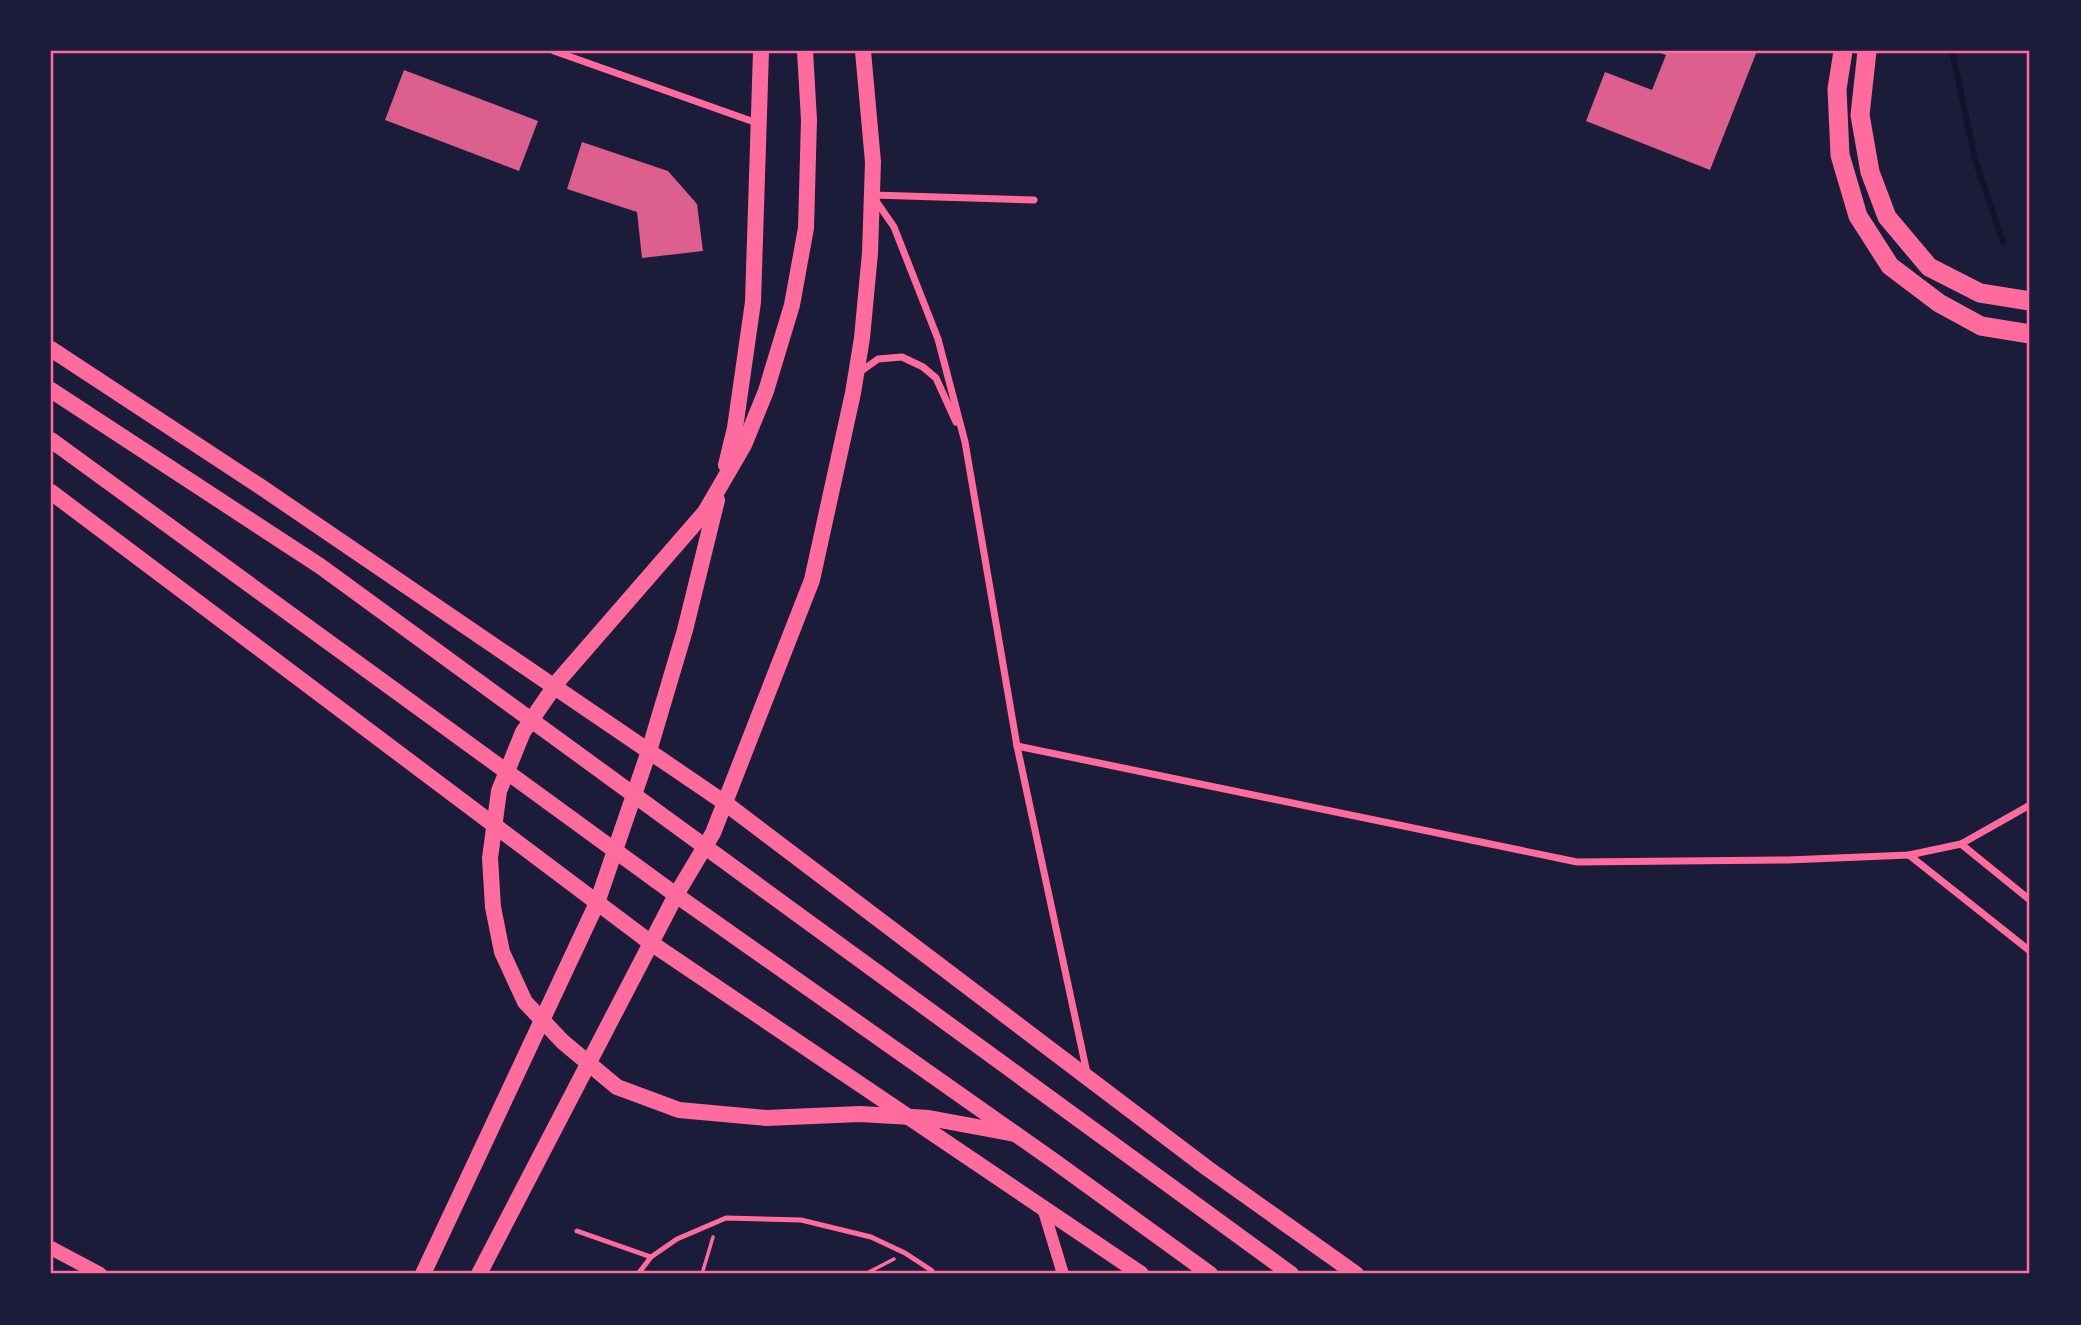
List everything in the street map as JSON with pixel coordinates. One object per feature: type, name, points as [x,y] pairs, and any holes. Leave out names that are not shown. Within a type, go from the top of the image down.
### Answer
[{"type":"highway","points":[[1843,51],[1837,89],[1840,155],[1858,216],[1890,266],[1939,303],[1981,326],[2030,334]]},
{"type":"highway","points":[[1867,51],[1860,115],[1870,172],[1887,217],[1929,267],[1980,293],[2030,301]]},
{"type":"main road","points":[[423,1274],[597,903],[649,751],[685,630],[735,428],[753,302],[761,51]]},
{"type":"main road","points":[[804,51],[809,120],[807,228],[792,305],[766,391],[744,445],[705,512],[559,680],[523,732],[499,791],[490,858],[493,907],[502,952],[524,1002],[563,1042],[617,1087],[679,1110],[766,1118],[860,1114],[929,1118],[1015,1134]]},
{"type":"main road","points":[[479,1274],[676,895],[713,833],[813,580],[856,375],[869,265],[873,162],[863,51]]},
{"type":"main road","points":[[51,349],[261,487],[725,803],[1207,1168],[1356,1274]]},
{"type":"main road","points":[[51,390],[320,566],[1291,1274]]},
{"type":"main road","points":[[51,440],[615,852],[1210,1274]]},
{"type":"main road","points":[[51,492],[651,943],[1141,1274]]},
{"type":"main road","points":[[51,1248],[100,1274]]},
{"type":"street","points":[[554,51],[758,123]]},
{"type":"street","points":[[872,195],[1034,200]]},
{"type":"street","points":[[872,195],[894,227],[938,339],[965,442],[1017,746],[1088,1077]]},
{"type":"street","points":[[856,375],[878,359],[902,357],[923,367],[936,379],[965,442]]},
{"type":"street","points":[[1017,746],[1577,862],[1788,860],[1909,855],[1961,845],[2030,806]]},
{"type":"street","points":[[1961,845],[2030,900]]},
{"type":"street","points":[[1909,855],[2030,951]]},
{"type":"street","points":[[1043,1208],[1063,1274]]},
{"type":"lane","points":[[638,1274],[651,1257],[677,1239],[726,1218],[801,1220],[871,1237],[905,1253],[934,1274]]},
{"type":"lane","points":[[578,1231],[651,1257]]},
{"type":"path","points":[[702,1274],[718,1222]]},
{"type":"path","points":[[865,1274],[905,1253]]},
{"type":"building","points":[[1655,51],[1757,51],[1710,170],[1586,121],[1605,72],[1652,90],[1666,55]]},
{"type":"building","points":[[404,70],[538,121],[519,171],[385,120]]},
{"type":"building","points":[[582,142],[668,171],[697,204],[703,251],[642,258],[637,212],[567,189]]},
{"type":"waterway","points":[[1952,51],[1976,163],[2003,242]]}]
